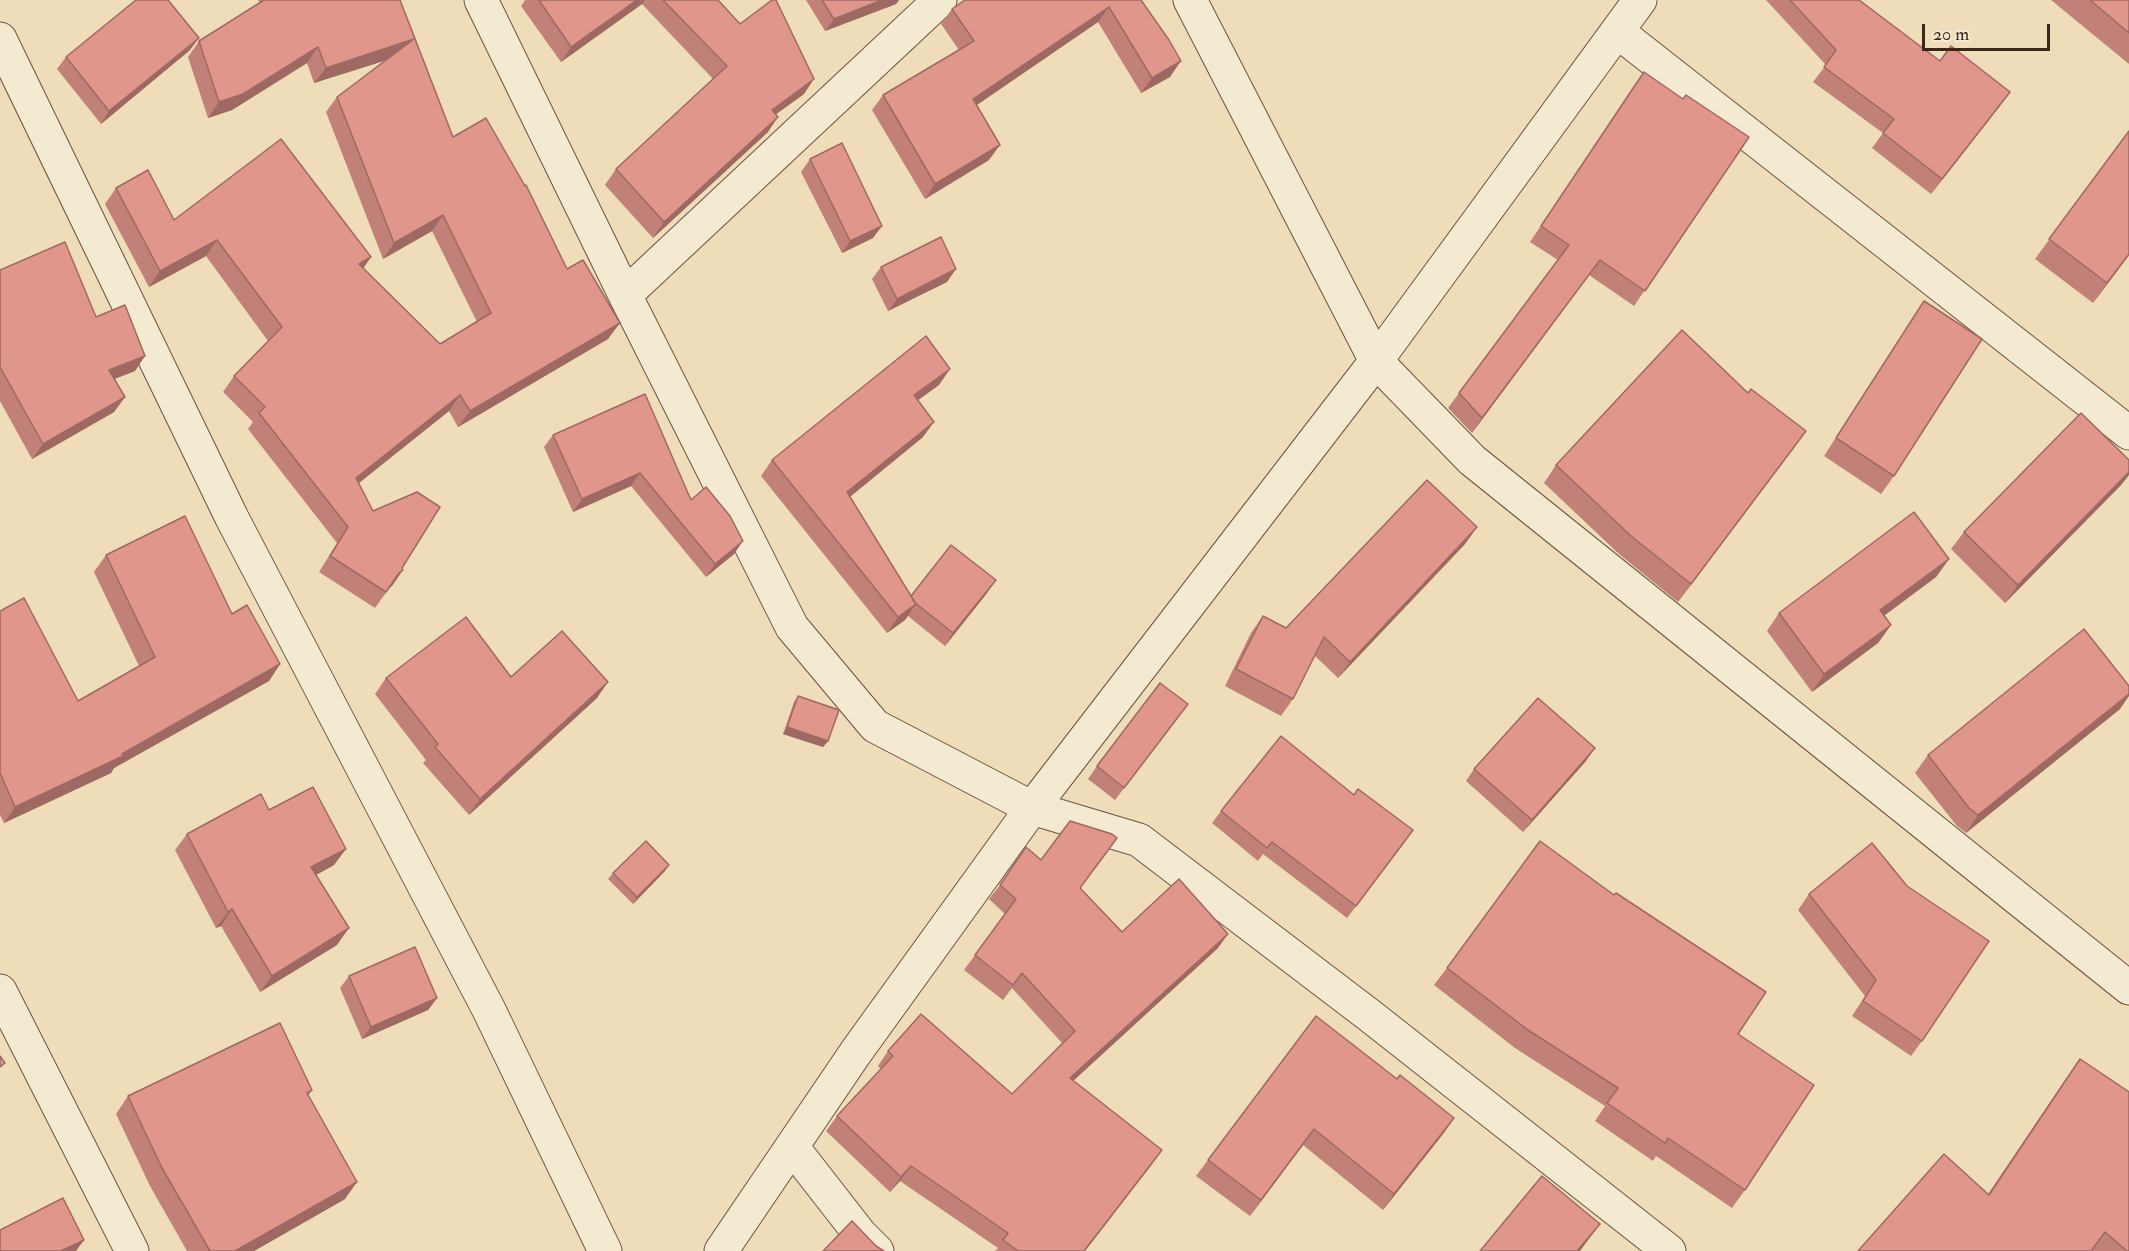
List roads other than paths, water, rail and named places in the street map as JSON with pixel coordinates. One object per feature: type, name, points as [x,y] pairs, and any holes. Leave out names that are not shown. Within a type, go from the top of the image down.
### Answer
[{"type":"street","points":[[481,0],[625,295],[792,627],[875,726],[1032,808],[1139,840],[1369,1016],[1668,1251]]},
{"type":"street","points":[[625,295],[940,0]]},
{"type":"street","points":[[1190,0],[1376,361],[1472,460],[2129,988]]},
{"type":"street","points":[[721,1251],[856,1052],[1032,808],[1376,361],[1640,0]]},
{"type":"street","points":[[1618,32],[2129,433]]},
{"type":"street","points":[[0,39],[232,518],[489,1010],[605,1251]]},
{"type":"street","points":[[0,991],[132,1251]]},
{"type":"street","points":[[793,1148],[860,1234],[877,1251]]}]
